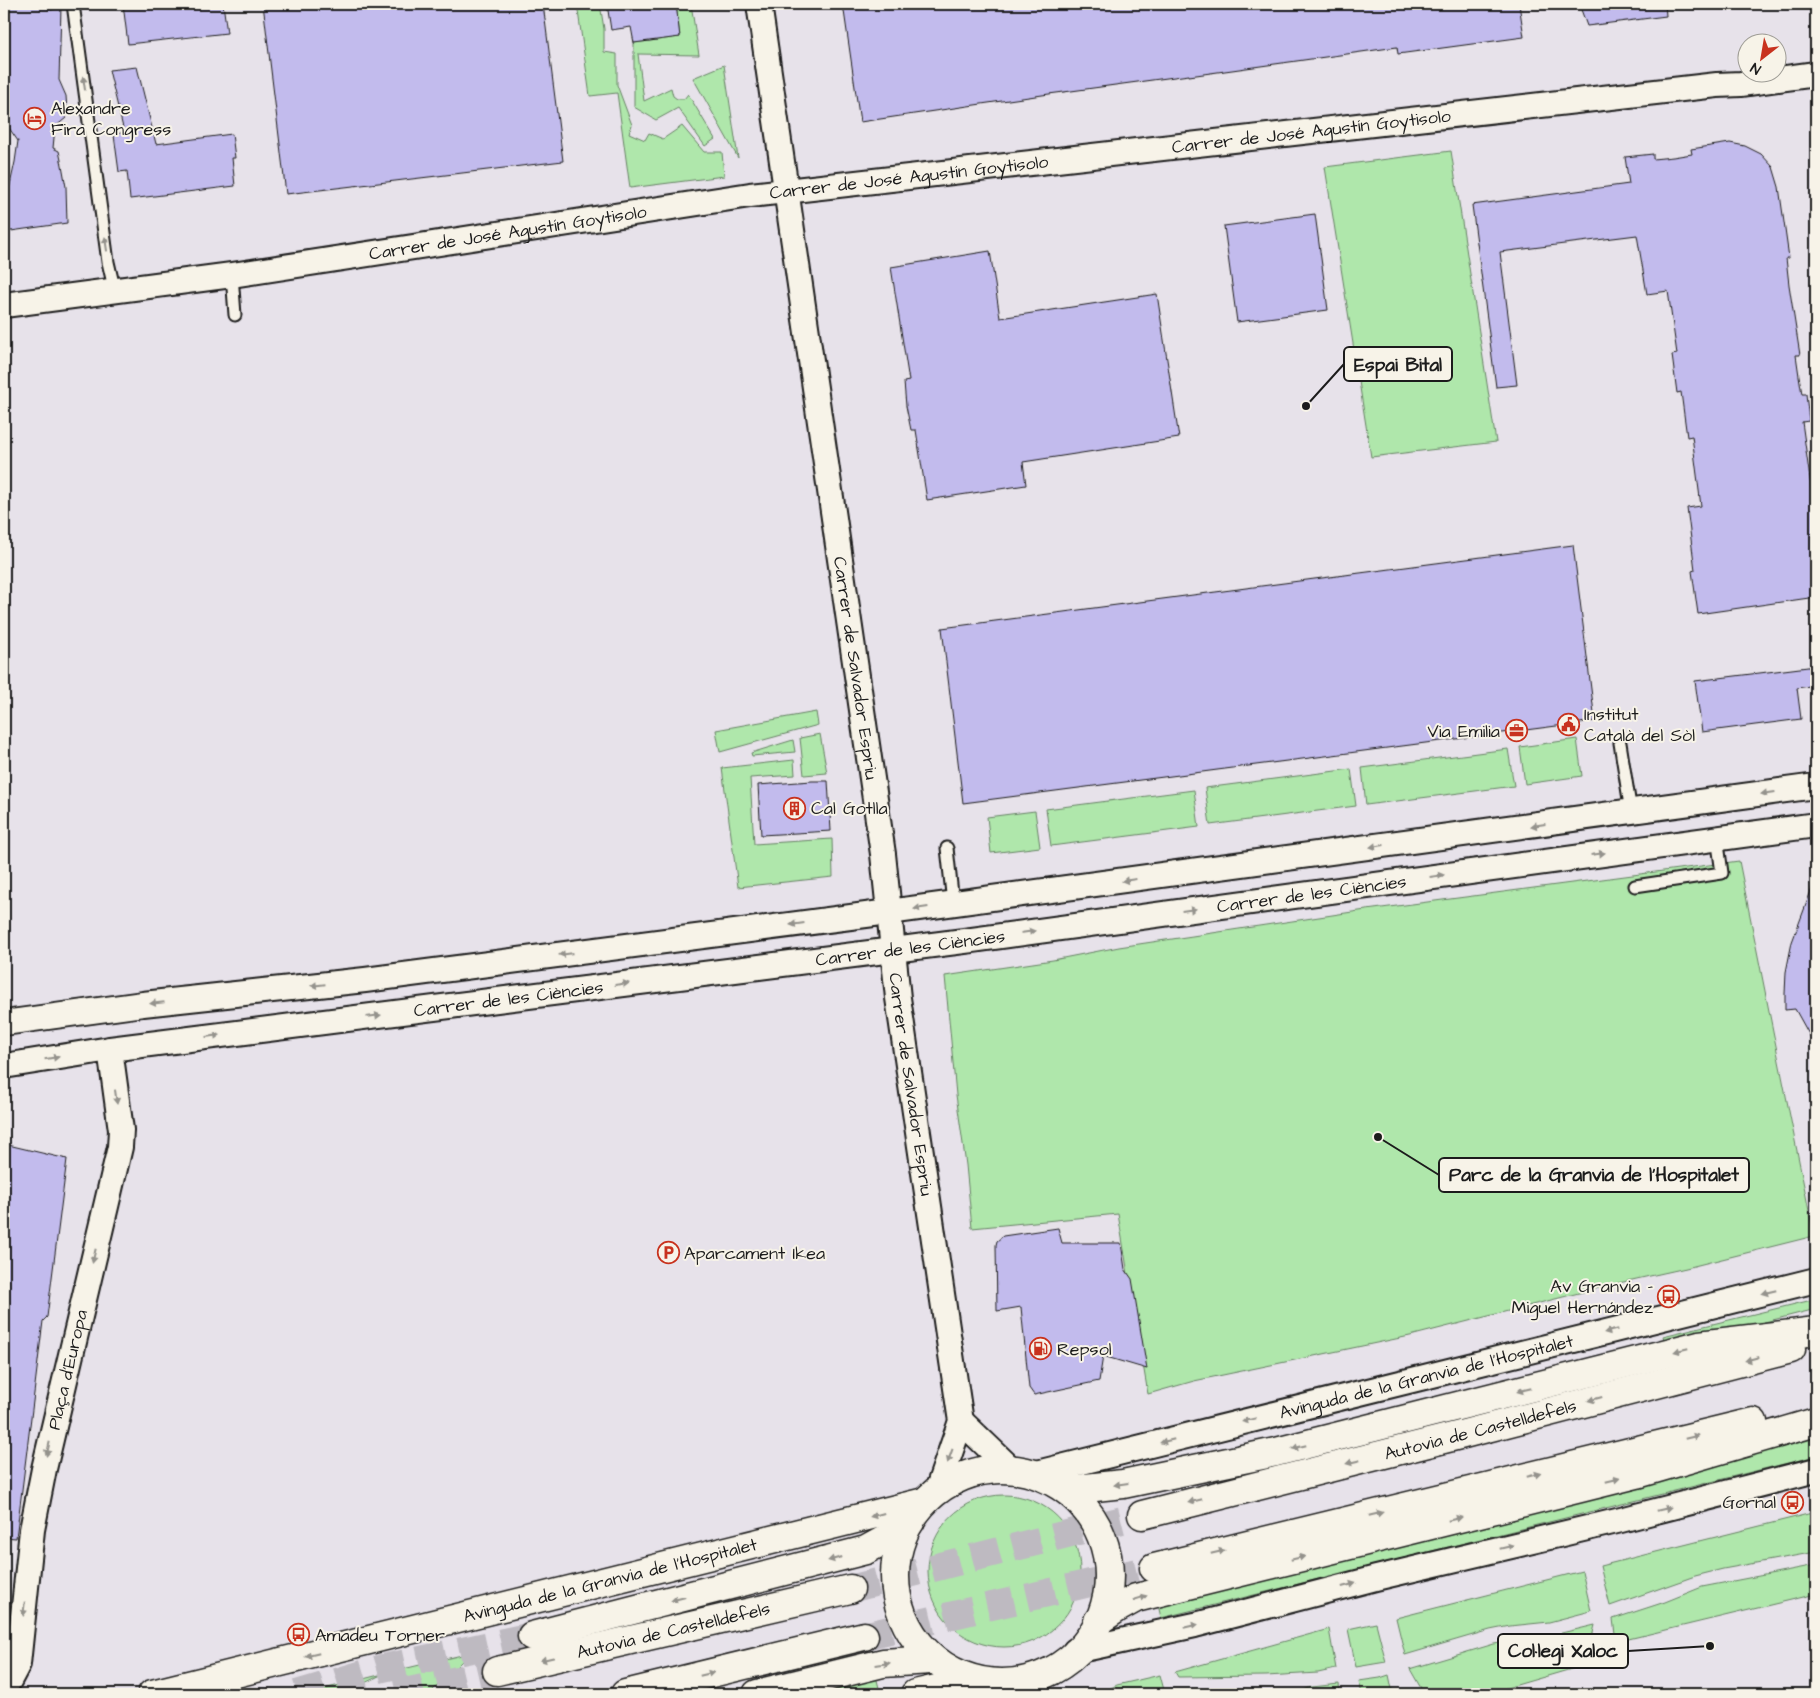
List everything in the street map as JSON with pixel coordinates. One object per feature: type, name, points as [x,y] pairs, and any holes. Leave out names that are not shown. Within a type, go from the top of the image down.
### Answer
[{"type":"main road","points":[[1067,1490],[1123,1484],[1276,1452],[1699,1345],[1816,1331]]},
{"type":"main road","name":"Autovia de Castelldefels","points":[[1142,1515],[1816,1342]]},
{"type":"main road","points":[[1154,1568],[1816,1407]]},
{"type":"main road","points":[[1098,1621],[1136,1598],[1637,1474],[1816,1422]]},
{"type":"main road","points":[[532,1636],[861,1552],[888,1538],[924,1505],[966,1473],[1024,1471],[1067,1490],[1096,1522],[1106,1549],[1109,1574],[1108,1598],[1098,1621],[1075,1651],[1052,1670],[1019,1688],[990,1683],[915,1694]]},
{"type":"main road","points":[[924,1505],[901,1547],[896,1572],[896,1598],[909,1632],[955,1688]]},
{"type":"main road","name":"Avinguda de la Granvia de l'Hospitalet","points":[[152,1694],[924,1505]]},
{"type":"main road","name":"Autovia de Castelldefels","points":[[497,1671],[850,1589]]},
{"type":"main road","points":[[625,1694],[864,1636]]},
{"type":"main road","points":[[757,1694],[883,1664],[931,1660]]},
{"type":"street","name":"Carrer de Salvador Espriu","points":[[759,4],[882,844],[900,1008],[961,1422],[924,1505]]},
{"type":"street","name":"Carrer de José Agustín Goytisolo","points":[[4,305],[232,275],[730,198],[1816,74]]},
{"type":"street","name":"Carrer de les Ciències","points":[[4,1024],[143,1004],[365,980],[889,912],[1816,786]]},
{"type":"street","name":"Carrer de les Ciències","points":[[4,1066],[110,1049],[893,950],[1816,825]]},
{"type":"street","name":"Plaça d'Europa","points":[[4,1687],[10,1681],[18,1664],[32,1530],[44,1469],[120,1147],[121,1130],[110,1049]]},
{"type":"street","name":"Avinguda de la Granvia de l'Hospitalet","points":[[1024,1471],[1816,1280]]},
{"type":"street","points":[[961,1422],[1024,1471]]},
{"type":"street","points":[[1075,1651],[1195,1625],[1376,1578],[1617,1521],[1816,1470]]},
{"type":"lane","points":[[73,4],[108,262],[114,292]]},
{"type":"lane","points":[[232,275],[235,315]]},
{"type":"lane","points":[[1620,743],[1632,812]]},
{"type":"lane","points":[[1636,886],[1722,873],[1717,837]]},
{"type":"lane","points":[[947,848],[953,903]]},
{"type":"green space","points":[[577,4],[600,4],[604,29],[604,52],[617,54],[617,85],[632,125],[629,133],[645,140],[649,133],[663,139],[682,126],[704,152],[722,152],[724,176],[630,188],[617,93],[590,96]]},
{"type":"green space","points":[[676,4],[691,4],[699,55],[638,54],[644,101],[671,88],[673,96],[677,99],[684,99],[688,94],[715,139],[705,146],[678,108],[656,120],[634,107],[634,43],[680,37]]},
{"type":"green space","points":[[724,65],[738,158],[693,78]]},
{"type":"green space","points":[[1451,151],[1496,442],[1371,457],[1325,167]]},
{"type":"green space","points":[[816,712],[818,725],[720,752],[716,730]]},
{"type":"green space","points":[[820,734],[827,773],[804,775],[800,738]]},
{"type":"green space","points":[[1577,739],[1582,776],[1525,784],[1520,747]]},
{"type":"green space","points":[[793,740],[795,752],[752,756],[751,753]]},
{"type":"green space","points":[[1508,749],[1514,786],[1366,805],[1362,768]]},
{"type":"green space","points":[[794,760],[795,775],[750,778],[754,844],[832,839],[833,877],[738,887],[722,768]]},
{"type":"green space","points":[[1351,769],[1356,806],[1210,825],[1205,788]]},
{"type":"green space","points":[[1194,790],[1199,827],[1051,846],[1046,809]]},
{"type":"green space","points":[[1035,811],[1040,847],[991,853],[987,817]]},
{"type":"green space","points":[[1739,861],[1814,1236],[1410,1336],[1194,1381],[1148,1394],[1118,1214],[972,1228],[966,1165],[956,1095],[945,976],[1053,960],[1119,947],[1359,911]]},
{"type":"green space","points":[[1816,1299],[1816,1309],[1753,1325],[1665,1342],[1663,1336]]},
{"type":"green space","points":[[1816,1435],[1816,1456],[1161,1618],[1157,1600]]},
{"type":"green space","points":[[1004,1495],[1019,1496],[1033,1501],[1058,1517],[1074,1542],[1079,1556],[1079,1586],[1074,1600],[1058,1625],[1033,1641],[1019,1646],[1004,1647],[989,1646],[975,1641],[950,1625],[934,1600],[929,1586],[928,1571],[929,1556],[934,1542],[950,1517],[975,1501],[989,1496]]},
{"type":"green space","points":[[1816,1512],[1816,1552],[1695,1576],[1610,1606],[1600,1566]]},
{"type":"green space","points":[[1816,1565],[1816,1594],[1616,1642],[1613,1619],[1665,1602],[1702,1587]]},
{"type":"green space","points":[[1582,1571],[1591,1611],[1549,1622],[1490,1630],[1405,1655],[1396,1618]]},
{"type":"green space","points":[[1376,1623],[1386,1662],[1356,1667],[1348,1629]]},
{"type":"green space","points":[[1595,1625],[1585,1665],[1486,1694],[1432,1694],[1422,1690],[1410,1669],[1494,1644],[1549,1636]]},
{"type":"green space","points":[[1329,1629],[1336,1669],[1318,1673],[1266,1676],[1178,1677],[1175,1672]]},
{"type":"green space","points":[[470,1653],[429,1694],[394,1694],[402,1683],[399,1670]]},
{"type":"green space","points":[[383,1674],[342,1694],[304,1694]]},
{"type":"green space","points":[[1160,1675],[1165,1694],[1099,1694],[1117,1685]]},
{"type":"green space","points":[[1389,1675],[1393,1694],[1362,1694],[1359,1681]]},
{"type":"green space","points":[[876,1676],[879,1688],[853,1694],[806,1694]]},
{"type":"green space","points":[[1339,1684],[1340,1694],[1291,1694],[1312,1687]]},
{"type":"building","name":"Alexandre Fira Congress","points":[[4,4],[50,4],[51,10],[61,7],[59,80],[66,96],[67,111],[66,118],[55,127],[53,148],[59,151],[62,165],[66,187],[67,223],[4,232],[9,204],[6,203],[18,141],[9,128],[4,112]]},
{"type":"building","points":[[123,4],[223,4],[227,33],[128,44]]},
{"type":"building","points":[[263,4],[543,4],[563,161],[286,194]]},
{"type":"building","points":[[607,4],[676,4],[680,37],[634,43],[631,27],[611,30]]},
{"type":"building","points":[[843,4],[1519,4],[1524,37],[1398,54],[1397,47],[1049,94],[860,122]]},
{"type":"building","points":[[1579,4],[1665,4],[1666,16],[1587,26]]},
{"type":"building","points":[[137,67],[156,144],[232,134],[235,158],[232,158],[235,186],[130,199],[127,171],[119,172],[114,135],[124,132],[109,70]]},
{"type":"building","points":[[1730,143],[1745,146],[1761,154],[1773,167],[1779,187],[1789,258],[1786,258],[1789,285],[1800,355],[1796,355],[1802,394],[1806,394],[1809,421],[1802,422],[1816,522],[1816,597],[1698,614],[1692,571],[1695,570],[1687,508],[1701,506],[1692,436],[1687,437],[1681,392],[1677,393],[1672,355],[1677,354],[1668,291],[1647,294],[1637,235],[1500,252],[1517,385],[1496,387],[1472,205],[1629,184],[1625,157],[1653,154],[1653,159],[1673,157],[1692,154],[1691,149]]},
{"type":"building","points":[[1315,214],[1328,310],[1237,322],[1224,226]]},
{"type":"building","points":[[990,251],[1000,318],[1157,294],[1179,438],[1023,462],[1026,485],[927,500],[916,430],[911,430],[906,406],[904,382],[909,381],[891,267]]},
{"type":"building","points":[[1573,545],[1595,721],[963,803],[942,628]]},
{"type":"building","points":[[1816,666],[1816,685],[1797,688],[1801,719],[1702,732],[1695,681]]},
{"type":"building","name":"Cal Gotlla","points":[[828,781],[831,831],[761,835],[758,785]]},
{"type":"building","points":[[1814,883],[1816,883],[1816,1047],[1795,1009],[1785,1010],[1786,972],[1792,942]]},
{"type":"building","points":[[4,1144],[67,1159],[47,1317],[43,1321],[16,1538],[4,1537]]},
{"type":"building","points":[[1058,1228],[1062,1243],[1121,1243],[1125,1269],[1132,1279],[1147,1369],[1103,1356],[1099,1381],[1034,1395],[1029,1388],[1021,1307],[997,1311],[996,1245],[997,1241],[1003,1236]]},
{"type":"tunnel","points":[[850,1589],[1142,1515]]},
{"type":"tunnel","points":[[864,1636],[1154,1568]]},
{"type":"tunnel","points":[[297,1694],[383,1668],[532,1636]]},
{"type":"tunnel","points":[[396,1694],[497,1671]]},
{"type":"place","name":"Alexandre Fira Congress","points":[[35,118]]},
{"type":"place","name":"Espai Bital","points":[[1306,406]]},
{"type":"place","name":"Institut Català del Sòl","points":[[1568,724]]},
{"type":"place","name":"Via Emilia","points":[[1516,731]]},
{"type":"place","name":"Cal Gotlla","points":[[795,808]]},
{"type":"place","name":"Parc de la Granvia de l'Hospitalet","points":[[1378,1137]]},
{"type":"place","name":"Aparcament Ikea","points":[[668,1253]]},
{"type":"place","name":"Av Granvia - Miguel Hernández","points":[[1669,1296]]},
{"type":"place","name":"Repsol","points":[[1041,1349]]},
{"type":"place","name":"Gornal","points":[[1792,1502]]},
{"type":"place","name":"Amadeu Torner","points":[[299,1635]]},
{"type":"place","name":"Col·legi Xaloc","points":[[1710,1646]]}]
